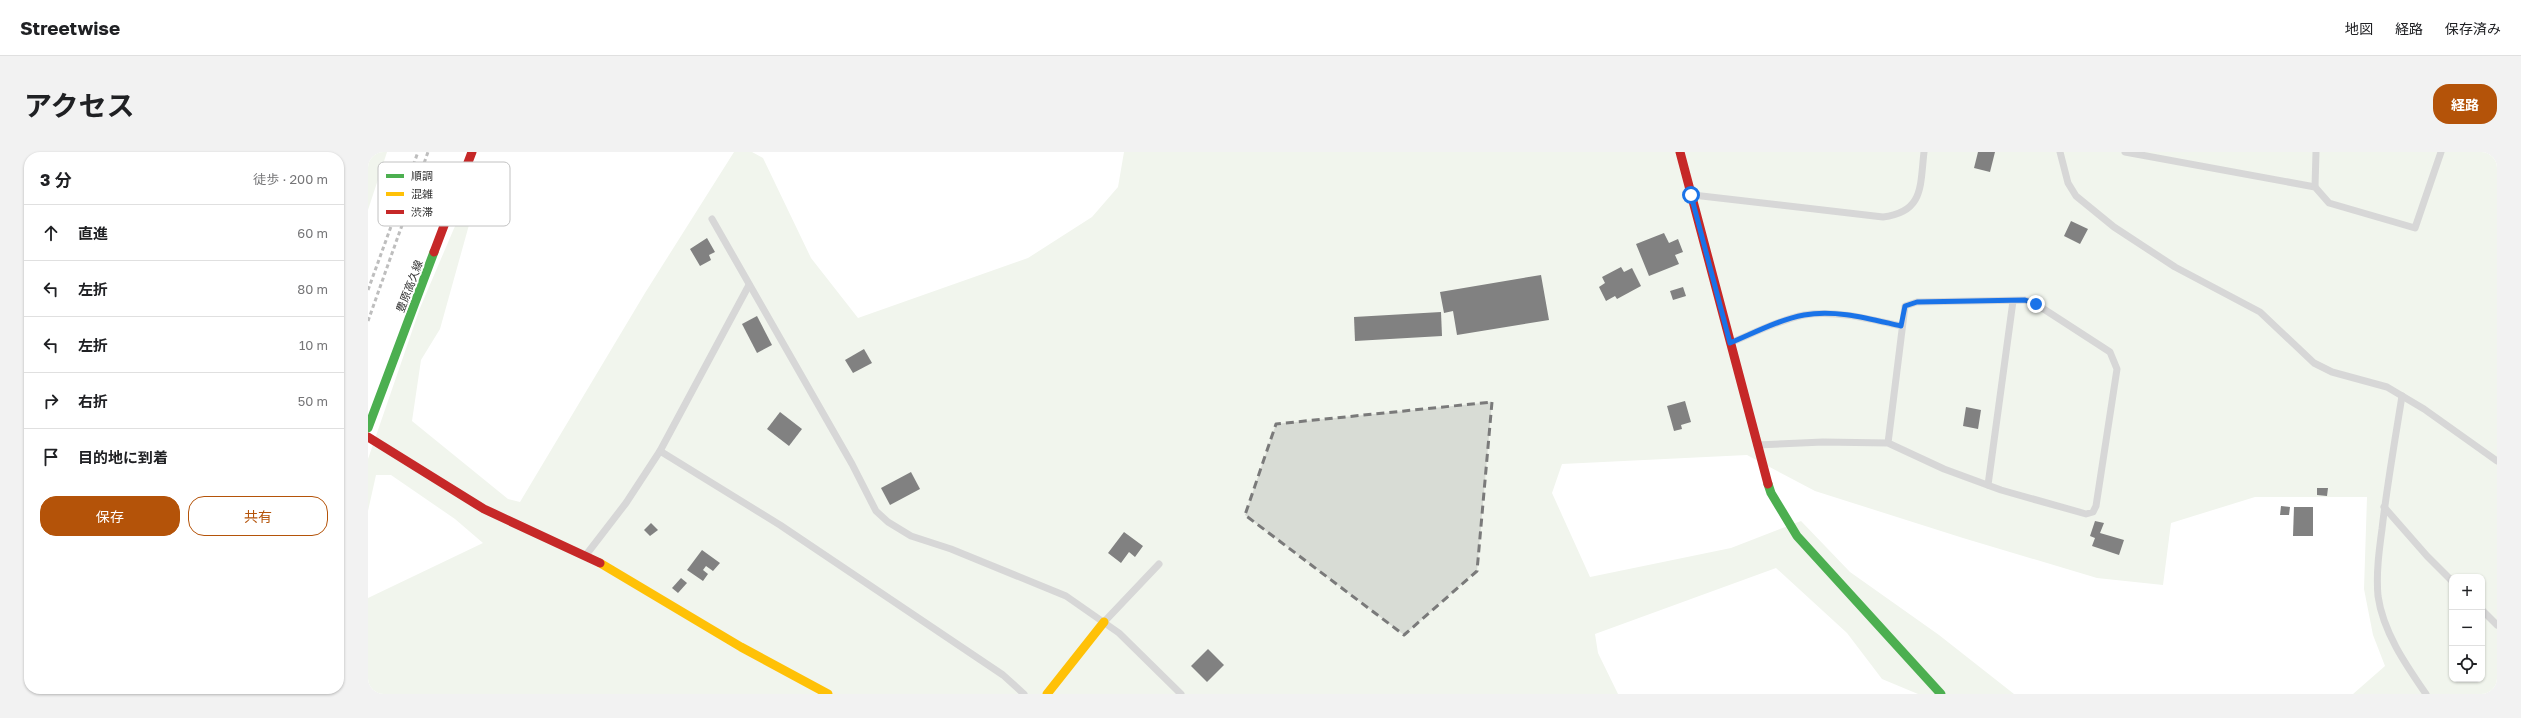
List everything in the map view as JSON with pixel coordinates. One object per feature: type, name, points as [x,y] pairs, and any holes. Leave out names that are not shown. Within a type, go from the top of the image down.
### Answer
[{"type":"street","name":"豊原高久線","points":[[468,162],[472,152]]},
{"type":"street","points":[[1680,152],[1756,445],[1771,493],[1797,536],[1941,694]]},
{"type":"street","name":"豊原高久線","points":[[368,428],[444,226]]},
{"type":"street","points":[[368,437],[484,509],[586,555],[741,647],[828,694]]},
{"type":"street","points":[[1048,694],[1104,622]]},
{"type":"lane","points":[[1691,195],[1883,217],[1900,214],[1913,204],[1919,192],[1924,152]]},
{"type":"lane","points":[[2060,152],[2068,183],[2076,196],[2114,227],[2175,267],[2260,312],[2314,363],[2332,372],[2387,388],[2402,396],[2497,461]]},
{"type":"lane","points":[[2125,152],[2315,187],[2329,203],[2415,228],[2441,152]]},
{"type":"lane","points":[[2315,187],[2316,152]]},
{"type":"lane","points":[[712,219],[852,464],[876,511],[884,519],[912,536],[951,549],[1066,596],[1119,633],[1181,694]]},
{"type":"lane","points":[[586,555],[626,503],[660,452],[749,285]]},
{"type":"lane","points":[[1756,445],[1823,442],[1888,443],[1944,469],[1988,485],[2086,514],[2093,512],[2096,506],[2117,369],[2110,352],[2036,304],[2025,300],[1917,302],[1905,306],[1901,326],[1888,443]]},
{"type":"lane","points":[[1988,485],[2013,301]]},
{"type":"lane","points":[[1730,343],[1784,321],[1805,315],[1852,316],[1901,326]]},
{"type":"lane","points":[[2402,396],[2384,507],[2378,561],[2378,596],[2386,624],[2401,657],[2426,694]]},
{"type":"lane","points":[[660,452],[780,525],[1004,675],[1024,694]]},
{"type":"lane","points":[[2384,507],[2427,556],[2449,578]]},
{"type":"lane","points":[[1104,622],[1159,564]]},
{"type":"lane","points":[[2485,613],[2497,625]]},
{"type":"highlighted area","points":[[1492,402],[1477,571],[1404,635],[1245,515],[1276,424]]},
{"type":"shaded area","points":[[368,152],[387,152],[384,162],[378,162],[378,179],[368,210]]},
{"type":"shaded area","points":[[734,152],[752,152],[763,158],[811,258],[858,318],[1028,258],[1092,217],[1118,187],[1124,152],[2497,152],[2497,694],[2353,694],[2385,666],[2373,635],[2364,589],[2367,497],[2255,497],[2171,523],[2163,585],[2097,578],[1963,538],[1815,491],[1747,455],[1562,464],[1552,493],[1590,577],[1731,548],[1801,521],[1850,572],[1939,635],[2014,694],[1918,694],[1882,679],[1847,633],[1776,568],[1595,634],[1598,653],[1618,694],[368,694],[368,598],[483,543],[455,519],[391,475],[376,475],[368,511],[368,459],[420,308],[455,226],[469,226],[440,329],[421,360],[412,421],[508,499],[520,502],[645,293]]},
{"type":"building","points":[[1978,152],[1995,152],[1990,172],[1974,168]]},
{"type":"building","points":[[2071,221],[2088,229],[2080,244],[2064,236]]},
{"type":"building","points":[[1664,233],[1669,243],[1678,239],[1683,252],[1675,255],[1679,264],[1649,276],[1636,244]]},
{"type":"building","points":[[707,238],[715,252],[709,255],[711,260],[700,266],[690,249]]},
{"type":"building","points":[[1621,267],[1624,272],[1632,268],[1641,286],[1617,299],[1615,296],[1606,301],[1599,287],[1605,283],[1602,277]]},
{"type":"building","points":[[1541,275],[1549,320],[1457,335],[1453,311],[1444,313],[1440,292]]},
{"type":"building","points":[[1683,287],[1686,296],[1673,300],[1670,291]]},
{"type":"building","points":[[1441,312],[1442,336],[1355,341],[1354,317]]},
{"type":"building","points":[[757,316],[772,345],[757,353],[742,324]]},
{"type":"building","points":[[864,349],[872,363],[853,373],[845,360]]},
{"type":"building","points":[[1685,401],[1691,422],[1681,425],[1682,429],[1674,431],[1667,406]]},
{"type":"building","points":[[1966,407],[1981,410],[1978,429],[1963,426]]},
{"type":"building","points":[[780,412],[802,429],[789,446],[767,429]]},
{"type":"building","points":[[911,472],[920,489],[890,505],[881,488]]},
{"type":"building","points":[[2317,488],[2328,488],[2327,496],[2317,495]]},
{"type":"building","points":[[2281,506],[2290,507],[2289,515],[2280,515]]},
{"type":"building","points":[[2294,507],[2313,507],[2313,536],[2293,536]]},
{"type":"building","points":[[2095,521],[2104,523],[2100,533],[2124,540],[2119,555],[2092,546],[2095,538],[2090,536]]},
{"type":"building","points":[[651,523],[658,530],[650,536],[644,530]]},
{"type":"building","points":[[1124,532],[1143,546],[1135,557],[1129,552],[1121,563],[1108,553]]},
{"type":"building","points":[[702,550],[720,563],[713,571],[706,566],[703,570],[708,574],[703,581],[687,570]]},
{"type":"building","points":[[681,578],[687,583],[678,593],[672,588]]},
{"type":"building","points":[[1208,649],[1224,665],[1207,682],[1191,666]]},
{"type":"railway","points":[[414,162],[418,152]]},
{"type":"railway","points":[[424,162],[428,152]]},
{"type":"railway","points":[[368,290],[391,226]]},
{"type":"railway","points":[[368,321],[402,226]]},
{"type":"traffic: fast","points":[[368,428],[434,252]]},
{"type":"traffic: fast","points":[[1768,484],[1771,493],[1797,536],[1941,694]]},
{"type":"traffic: slow","points":[[600,563],[741,647],[828,694]]},
{"type":"traffic: slow","points":[[1047,694],[1104,622]]},
{"type":"traffic: jam","points":[[468,162],[472,152]]},
{"type":"traffic: jam","points":[[1680,152],[1768,484]]},
{"type":"traffic: jam","points":[[434,252],[444,226]]},
{"type":"traffic: jam","points":[[368,437],[484,509],[600,563]]},
{"type":"route","points":[[1691,195],[1730,343],[1784,321],[1805,315],[1827,314],[1852,316],[1901,326],[1905,306],[1917,302],[2025,300],[2036,304]]}]
